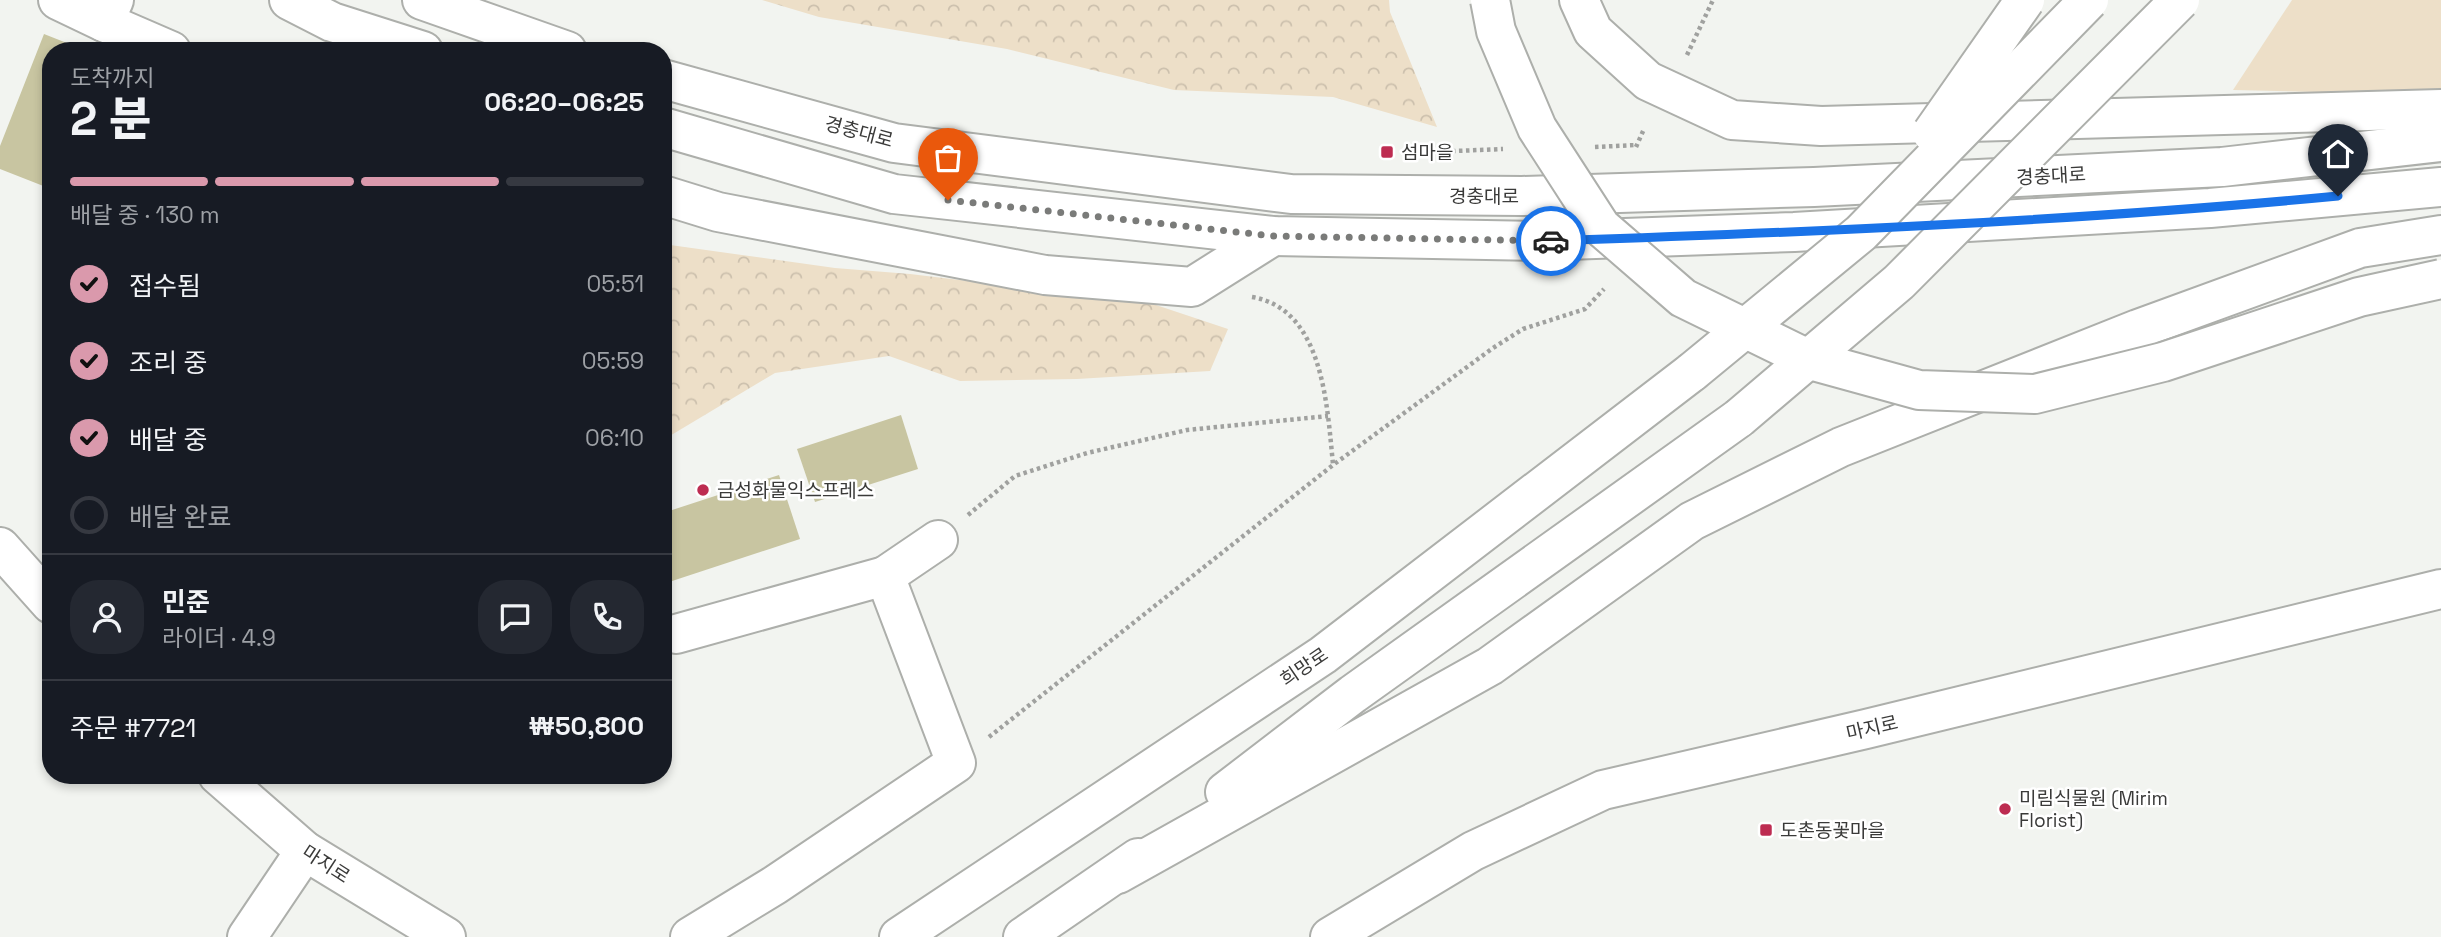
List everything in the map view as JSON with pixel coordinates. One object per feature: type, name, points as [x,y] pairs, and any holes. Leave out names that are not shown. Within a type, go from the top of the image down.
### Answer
[{"type":"main road","points":[[58,0],[109,11],[157,42]]},
{"type":"main road","points":[[289,0],[332,22],[394,42]]},
{"type":"main road","points":[[422,0],[541,42]]},
{"type":"main road","points":[[1490,0],[1496,31],[1537,128],[1601,228],[1684,298],[1810,360],[1919,390],[2035,394],[2163,362],[2359,297],[2441,279]]},
{"type":"main road","points":[[1579,0],[1593,31],[1648,82],[1732,120],[1821,126],[2441,109]]},
{"type":"main road","points":[[1861,233],[2025,0]]},
{"type":"main road","points":[[1861,233],[2089,0]]},
{"type":"main road","points":[[1023,937],[1118,874],[1353,694],[1739,418],[1899,282],[2180,0]]},
{"type":"main road","name":"경충대로","points":[[672,81],[894,143],[1291,194],[1522,196],[1814,187],[2222,167],[2441,142]]},
{"type":"main road","points":[[672,130],[894,194],[1273,236],[1539,241],[1794,232],[2210,208],[2441,187]]},
{"type":"main road","points":[[672,198],[718,212],[1045,275],[1192,287],[1273,236]]},
{"type":"main road","name":"희망로","points":[[899,937],[1323,655],[1692,372],[1861,233]]},
{"type":"main road","points":[[1118,874],[1490,666],[1692,521],[1841,447],[2138,329],[2360,248],[2441,235]]},
{"type":"main road","points":[[676,634],[885,576],[938,540]]},
{"type":"main road","points":[[0,547],[42,594]]},
{"type":"main road","points":[[690,937],[775,885],[956,763],[885,576]]},
{"type":"main road","name":"마지로","points":[[1330,937],[1473,851],[1603,790],[2441,589]]},
{"type":"main road","name":"마지로","points":[[228,784],[305,851],[446,937]]},
{"type":"main road","points":[[247,937],[305,851]]},
{"type":"path","points":[[1685,59],[1713,0]]},
{"type":"path","points":[[1633,153],[1644,129]]},
{"type":"path","points":[[1192,287],[1263,299],[1292,317],[1307,337],[1320,371],[1333,465]]},
{"type":"path","points":[[956,763],[1333,465],[1493,348],[1523,329],[1586,309],[1604,289]]},
{"type":"path","points":[[938,540],[1015,476],[1087,453],[1187,430],[1328,416]]},
{"type":"green space","points":[[762,0],[1389,0],[1390,12],[1437,127],[1333,97],[1174,90],[1007,49],[819,17]]},
{"type":"green space","points":[[2292,0],[2441,0],[2441,95],[2233,90]]},
{"type":"green space","points":[[672,245],[835,268],[910,274],[1150,303],[1228,329],[1210,371],[1077,379],[960,381],[889,356],[775,373],[672,435]]},
{"type":"building","points":[[44,34],[64,42],[42,42],[42,185],[0,169],[0,146]]},
{"type":"building","points":[[901,415],[918,469],[815,502],[797,449]]},
{"type":"building","points":[[779,475],[800,539],[672,581],[672,510]]},
{"type":"way so far","points":[[948,200],[1273,236],[1551,241]]},
{"type":"place","name":"섬마을","points":[[1387,152]]},
{"type":"place","name":"금성화물익스프레스","points":[[703,490]]},
{"type":"place","name":"미림식물원 (Mirim Florist)","points":[[2005,809]]},
{"type":"place","name":"도촌동꽃마을","points":[[1766,830]]},
{"type":"route","points":[[1551,241],[1794,232],[2210,208],[2338,196]]}]
